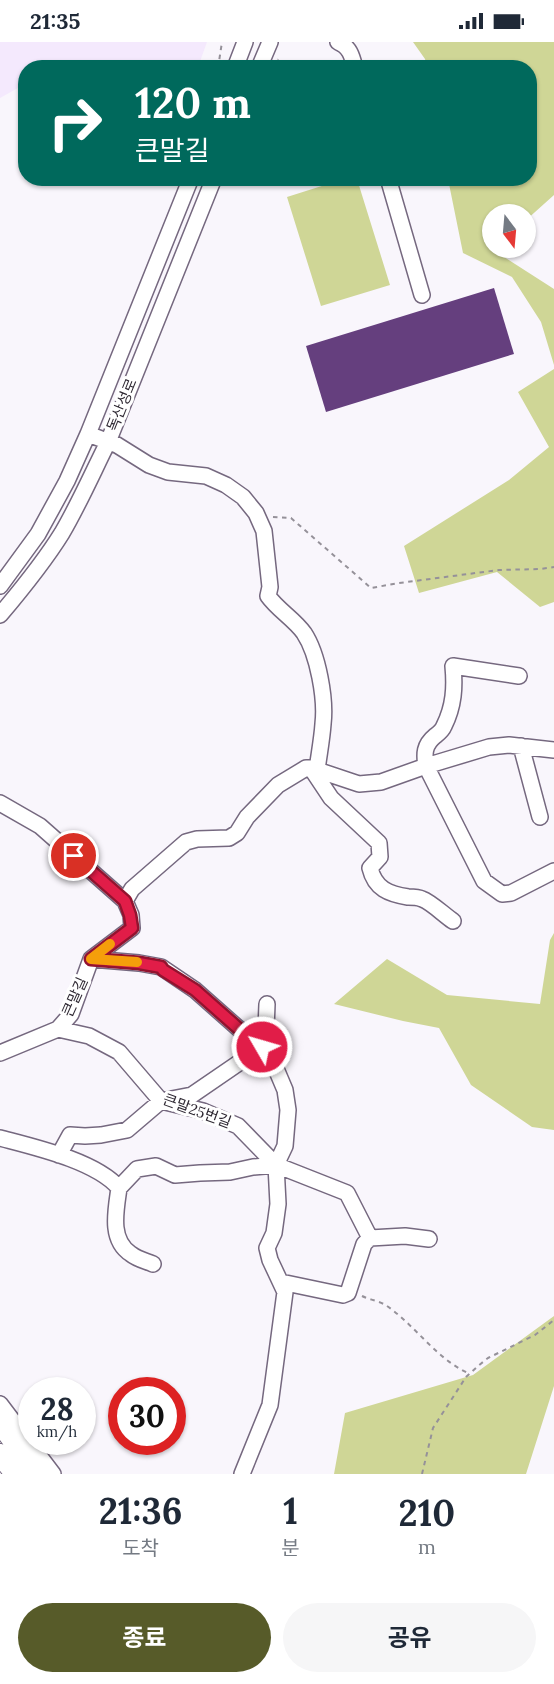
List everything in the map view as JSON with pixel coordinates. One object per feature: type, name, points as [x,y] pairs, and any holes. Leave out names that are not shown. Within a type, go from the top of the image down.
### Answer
[{"type":"main road","points":[[0,1423],[35,1474]]},
{"type":"main road","points":[[0,1454],[15,1474]]},
{"type":"street","points":[[238,60],[245,42]]},
{"type":"street","points":[[262,60],[270,42]]},
{"type":"street","points":[[338,42],[348,48],[352,60]]},
{"type":"street","name":"독산성로","points":[[0,586],[38,534],[67,481],[188,186]]},
{"type":"street","name":"독산성로","points":[[0,615],[26,584],[62,533],[91,477],[108,442],[211,186]]},
{"type":"street","points":[[390,186],[422,295]]},
{"type":"street","points":[[88,434],[123,449],[149,465],[168,471],[206,476],[226,485],[243,497],[258,516],[264,531],[269,565],[268,596],[306,635],[318,666],[324,722],[314,769],[332,798],[379,843],[380,857],[370,868],[372,877],[377,883],[385,891],[422,899],[453,921]]},
{"type":"street","points":[[519,676],[453,666],[455,685],[452,709],[443,730],[429,741],[424,754],[426,766],[484,881],[502,894],[511,893],[554,871]]},
{"type":"street","points":[[0,803],[40,826],[125,901],[132,889],[186,842],[197,839],[229,838],[237,833],[248,817],[278,784],[306,768],[359,784],[381,783],[426,766],[489,747],[509,744],[554,750]]},
{"type":"street","points":[[521,746],[540,817]]},
{"type":"street","name":"큰말길","points":[[0,1053],[58,1029],[71,1014],[91,959],[132,928],[125,901]]},
{"type":"street","points":[[91,959],[161,967],[195,990],[262,1047],[274,1064],[285,1090],[288,1110],[285,1146],[276,1165],[278,1204],[274,1233],[267,1248],[285,1292],[270,1405],[242,1474]]},
{"type":"street","points":[[59,1155],[70,1135],[101,1135],[127,1130],[161,1101],[192,1095],[262,1047],[266,1029],[267,1004]]},
{"type":"street","name":"큰말25번길","points":[[58,1029],[89,1036],[119,1052],[161,1101],[203,1111],[238,1126],[276,1165]]},
{"type":"street","points":[[0,1138],[59,1155],[111,1179],[119,1188]]},
{"type":"street","points":[[153,1264],[131,1255],[121,1246],[115,1224],[119,1188],[137,1169],[156,1167],[175,1175],[230,1172],[276,1165],[347,1192],[370,1238]]},
{"type":"street","points":[[281,1282],[343,1295],[348,1293],[364,1244],[370,1238],[405,1236],[429,1239]]},
{"type":"street","points":[[0,1404],[53,1474]]},
{"type":"path","points":[[219,60],[222,42]]},
{"type":"path","points":[[258,516],[291,518],[371,588],[499,570],[554,567]]},
{"type":"path","points":[[350,1287],[367,1298],[388,1307],[419,1333],[443,1358],[470,1374]]},
{"type":"path","points":[[422,1474],[433,1428],[470,1374],[488,1358],[536,1335],[554,1320]]},
{"type":"shaded area","points":[[0,42],[207,42],[201,60],[18,60],[18,88],[0,98]]},
{"type":"green space","points":[[413,42],[554,42],[554,195],[536,211],[536,204],[482,204],[482,258],[506,258],[554,289],[554,365],[541,322],[512,277],[463,253],[449,186],[537,186],[537,60],[425,60]]},
{"type":"green space","points":[[322,186],[359,186],[390,285],[321,306],[287,197]]},
{"type":"green space","points":[[554,369],[554,602],[540,607],[497,572],[419,593],[404,546],[509,480],[549,447],[518,392]]},
{"type":"green space","points":[[554,933],[554,1130],[532,1127],[471,1085],[439,1028],[334,1004],[387,959],[447,995],[540,1004],[550,940]]},
{"type":"green space","points":[[554,1316],[554,1386],[526,1474],[334,1474],[345,1413],[473,1375]]},
{"type":"building","points":[[494,288],[514,354],[326,412],[306,346]]},
{"type":"slow traffic","points":[[110,944],[91,959],[137,962]]},
{"type":"route","points":[[74,856],[125,901],[130,915],[132,928],[91,959],[161,967],[208,1000],[262,1047]]}]
